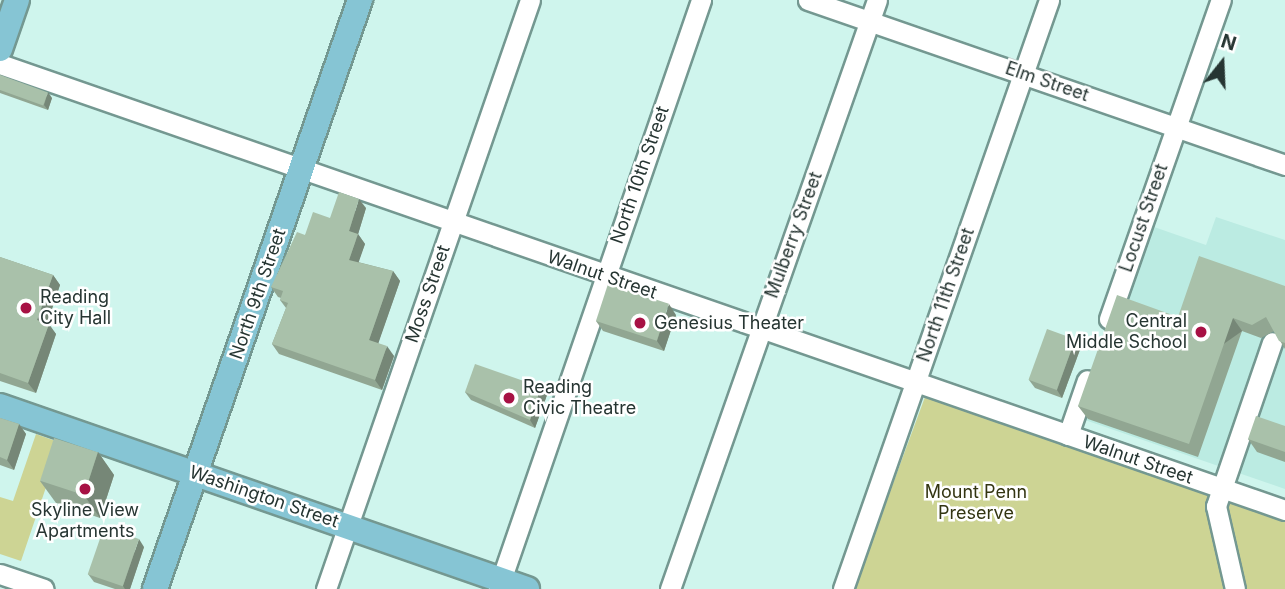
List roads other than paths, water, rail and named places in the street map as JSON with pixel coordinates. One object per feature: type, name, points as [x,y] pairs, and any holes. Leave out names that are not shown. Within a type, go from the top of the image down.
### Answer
[{"type":"main road","points":[[0,49],[17,0]]},
{"type":"main road","name":"North 9th Street","points":[[155,589],[360,0]]},
{"type":"main road","name":"Washington Street","points":[[0,406],[348,526],[499,584],[527,589]]},
{"type":"street","name":"Moss Street","points":[[326,589],[530,0]]},
{"type":"street","name":"North 10th Street","points":[[499,584],[701,0]]},
{"type":"street","name":"Elm Street","points":[[808,0],[1285,165]]},
{"type":"street","name":"Mulberry Street","points":[[670,589],[877,0]]},
{"type":"street","name":"North 11th Street","points":[[843,589],[1049,0]]},
{"type":"street","name":"Locust Street","points":[[1103,335],[1221,0]]},
{"type":"street","name":"Walnut Street","points":[[0,64],[1285,510]]},
{"type":"street","points":[[1235,589],[1218,536],[1221,488],[1272,342]]},
{"type":"street","points":[[1068,435],[1095,360]]},
{"type":"street","points":[[0,573],[44,589]]},
{"type":"place","name":"Reading City Hall","points":[[26,308]]},
{"type":"place","name":"Genesius Theater","points":[[640,323]]},
{"type":"place","name":"Central Middle School","points":[[1201,332]]},
{"type":"place","name":"Reading Civic Theatre","points":[[509,398]]},
{"type":"place","name":"Skyline View Apartments","points":[[85,489]]},
{"type":"park label","name":"Mount Penn Preserve","points":[[976,503]]}]
